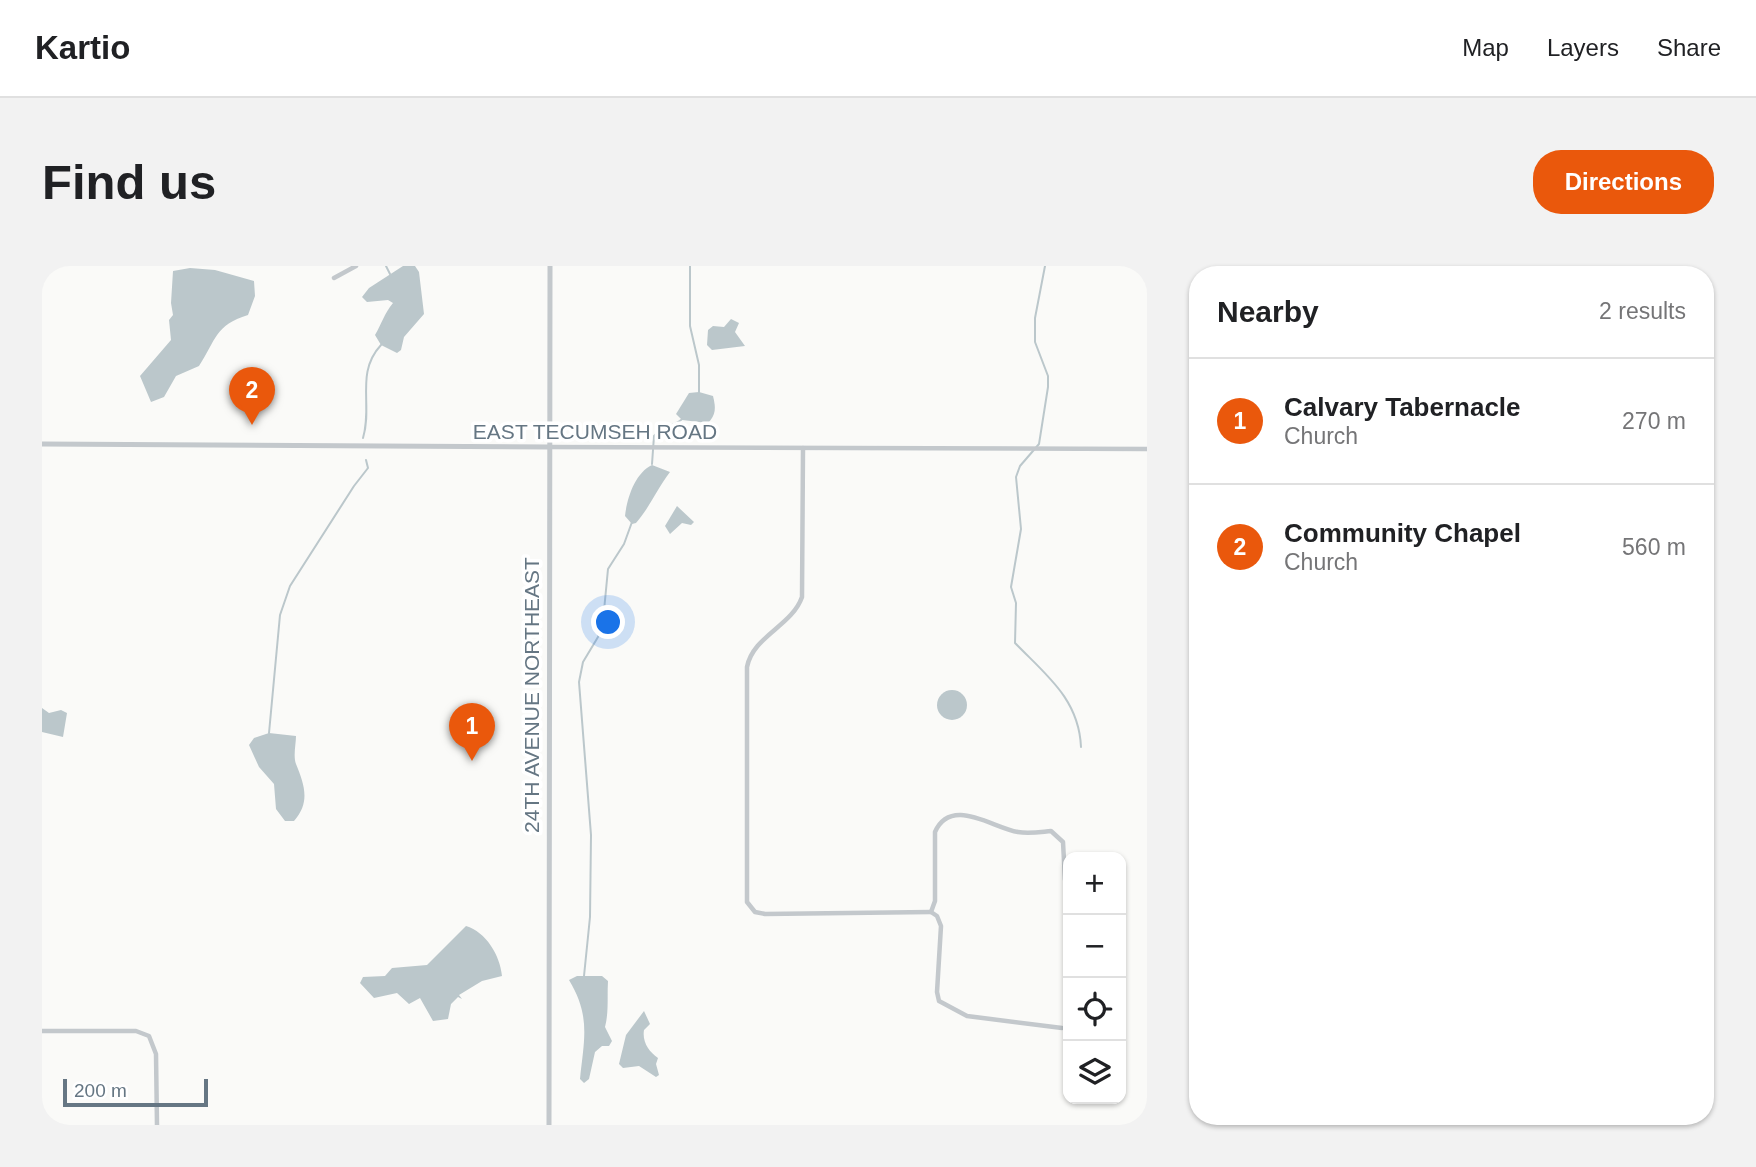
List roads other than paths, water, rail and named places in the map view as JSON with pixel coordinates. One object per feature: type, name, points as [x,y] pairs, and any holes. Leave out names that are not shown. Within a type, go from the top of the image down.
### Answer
[{"type":"street","points":[[334,278],[356,266]]},
{"type":"street","name":"24TH AVENUE NORTHEAST","points":[[549,1125],[550,266]]},
{"type":"street","name":"EAST TECUMSEH ROAD","points":[[42,444],[654,449],[1147,449]]},
{"type":"street","points":[[803,448],[802,597],[794,613],[752,652],[747,667],[747,902],[755,912],[765,914],[931,912],[940,922],[937,992],[939,1001],[946,1007],[988,1020],[1062,1028]]},
{"type":"street","points":[[931,912],[936,901],[935,832],[940,823],[956,815],[974,817],[1016,832],[1056,834],[1064,846],[1064,852]]},
{"type":"street","points":[[42,1031],[136,1031],[149,1036],[156,1054],[157,1125]]},
{"type":"waterway","points":[[386,266],[390,274]]},
{"type":"waterway","points":[[690,266],[690,326],[699,365],[699,393]]},
{"type":"waterway","points":[[1045,266],[1035,318],[1035,342],[1048,376],[1048,387],[1039,444],[1020,466],[1016,477],[1021,529],[1011,587],[1016,603],[1015,643],[1049,677],[1067,701],[1079,730],[1081,747]]},
{"type":"waterway","points":[[363,438],[369,367],[381,345]]},
{"type":"waterway","points":[[652,464],[654,436],[683,418]]},
{"type":"waterway","points":[[269,733],[280,615],[290,586],[368,468],[366,460]]},
{"type":"waterway","points":[[584,976],[590,917],[591,835],[579,682],[583,662],[598,637],[603,621],[608,569],[624,544],[632,522]]},
{"type":"place","name":"Community Chapel","points":[[252,425]]},
{"type":"place","name":"Calvary Tabernacle","points":[[472,761]]}]
